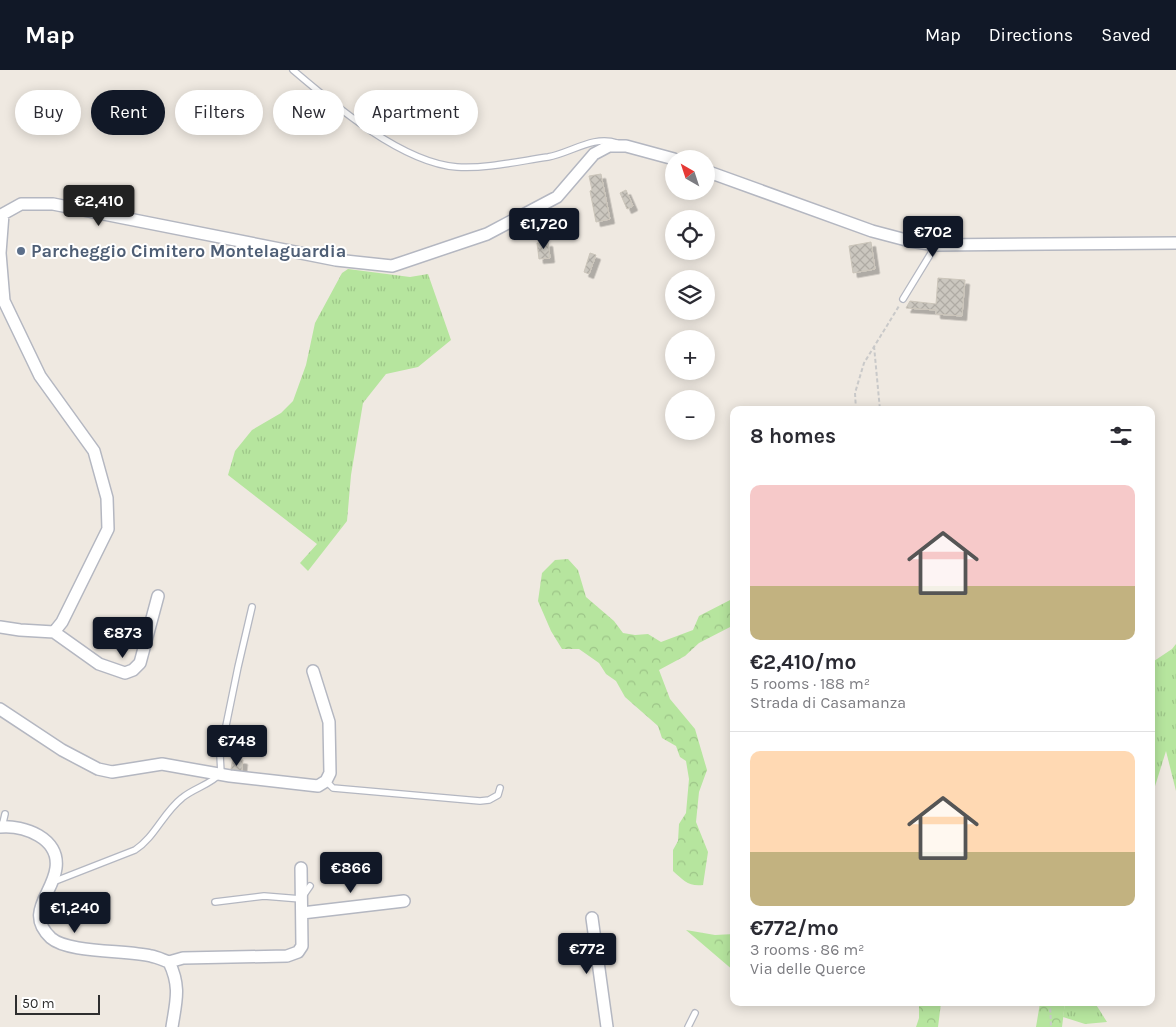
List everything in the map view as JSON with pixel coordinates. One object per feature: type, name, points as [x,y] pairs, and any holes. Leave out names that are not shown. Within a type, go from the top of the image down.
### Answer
[{"type":"street","points":[[54,632],[62,622],[108,529],[107,498],[94,451],[40,376],[4,302],[0,253],[3,214],[21,204],[53,204],[336,260],[392,266],[488,234],[557,197],[594,154],[608,146],[626,146],[665,157]]},
{"type":"street","points":[[715,174],[872,231],[910,242],[936,245],[1176,243]]},
{"type":"street","points":[[0,627],[54,632],[99,664],[125,674],[133,670],[140,663],[158,596]]},
{"type":"street","points":[[0,709],[62,750],[98,769],[112,772],[162,764],[230,776],[318,786],[326,782],[330,773],[329,722],[313,671]]},
{"type":"street","points":[[1,827],[30,830],[44,839],[54,851],[56,868],[44,897],[40,913],[41,926],[52,939],[66,946],[151,956],[169,962],[183,958],[287,956],[298,952],[302,946],[301,868]]},
{"type":"street","points":[[302,913],[404,900]]},
{"type":"street","points":[[592,918],[607,1027]]},
{"type":"street","points":[[169,962],[175,975],[177,989],[172,1027]]},
{"type":"lane","points":[[293,70],[355,119],[385,139],[423,159],[457,167],[499,164],[555,156],[592,143],[608,140],[626,146]]},
{"type":"lane","points":[[903,299],[936,245]]},
{"type":"lane","points":[[51,883],[135,850],[145,843],[170,809],[183,797],[214,781],[221,773],[220,755],[252,607]]},
{"type":"lane","points":[[326,782],[333,788],[480,801],[489,800],[498,795],[500,788]]},
{"type":"lane","points":[[1,827],[6,814]]},
{"type":"lane","points":[[215,902],[264,896],[301,899],[310,886]]},
{"type":"lane","points":[[688,1027],[695,1013]]},
{"type":"path","points":[[856,406],[855,393],[864,363],[903,299]]},
{"type":"path","points":[[874,346],[880,406]]},
{"type":"path","points":[[1050,1006],[1051,1027]]},
{"type":"green space","points":[[348,269],[410,277],[428,274],[451,340],[418,367],[386,374],[363,403],[351,475],[347,521],[308,571],[300,563],[317,544],[228,475],[235,451],[252,430],[281,413],[293,401],[306,365],[315,323],[342,273]]},
{"type":"green space","points":[[568,559],[578,570],[586,597],[614,621],[623,633],[635,635],[648,634],[661,642],[693,630],[699,616],[730,600],[730,627],[699,643],[685,656],[659,670],[670,699],[695,729],[707,770],[699,792],[696,822],[708,852],[703,885],[690,884],[673,871],[673,850],[678,841],[679,824],[686,813],[689,779],[686,761],[680,757],[676,746],[662,738],[658,726],[625,697],[616,681],[606,674],[599,663],[579,649],[562,649],[551,631],[538,601],[542,573],[555,560]]},
{"type":"green space","points":[[1176,644],[1176,791],[1166,751],[1155,786],[1155,660]]},
{"type":"green space","points":[[686,930],[715,935],[730,934],[730,968]]},
{"type":"green space","points":[[919,1006],[941,1006],[938,1027],[916,1027],[919,1018]]},
{"type":"green space","points":[[1040,1006],[1065,1006],[1062,1027],[1036,1027]]},
{"type":"green space","points":[[1065,1006],[1097,1006],[1107,1022],[1085,1024],[1063,1017]]},
{"type":"building","points":[[601,174],[610,219],[596,222],[589,176]]},
{"type":"building","points":[[626,190],[633,206],[627,209],[620,193]]},
{"type":"building","points":[[548,242],[550,258],[539,259],[537,243]]},
{"type":"building","points":[[871,242],[875,269],[853,273],[849,246]]},
{"type":"building","points":[[590,253],[596,255],[589,274],[584,272]]},
{"type":"building","points":[[938,278],[965,280],[962,316],[936,314],[936,310],[906,308],[910,301],[936,304]]},
{"type":"building","points":[[233,758],[243,760],[241,776],[230,774]]},
{"type":"place","name":"Parcheggio Cimitero Montelaguardia","points":[[21,251]]}]
